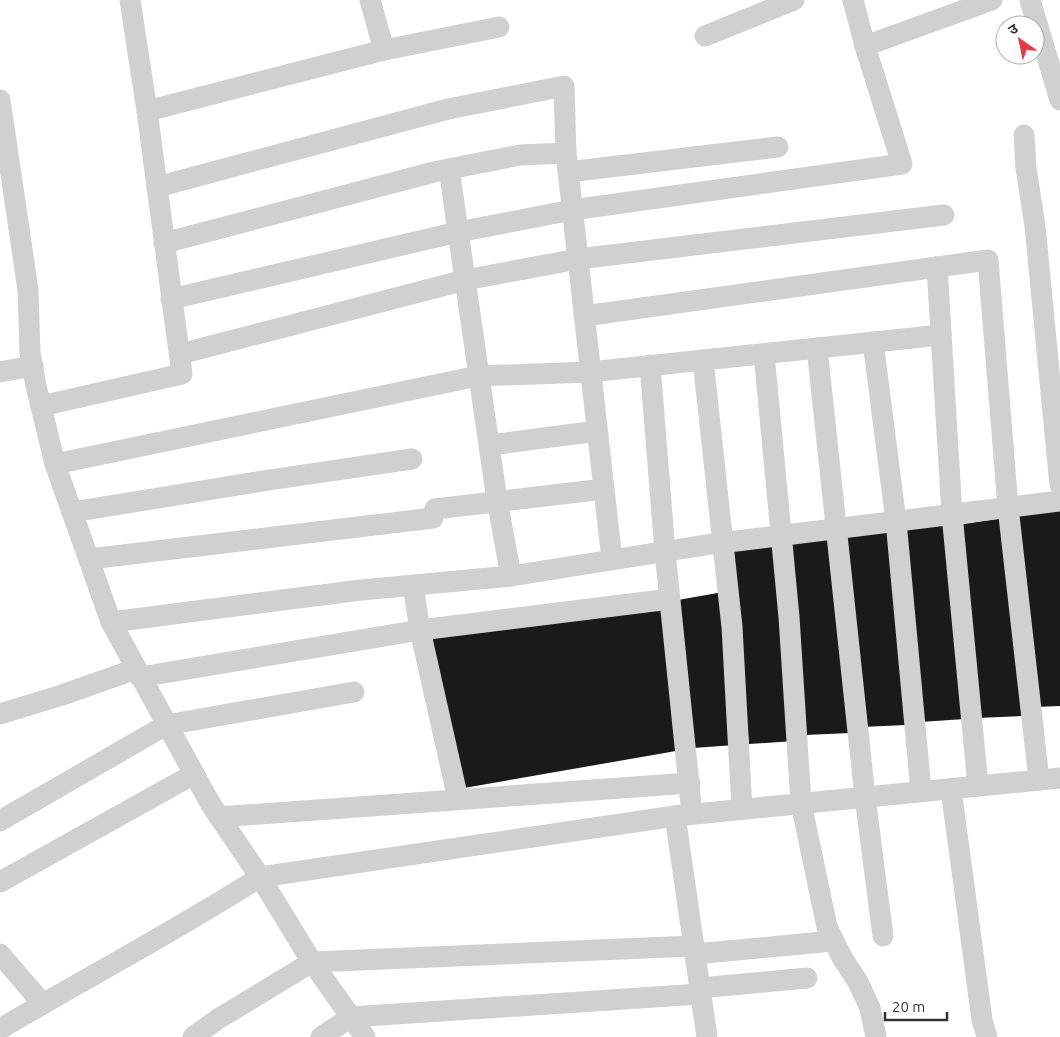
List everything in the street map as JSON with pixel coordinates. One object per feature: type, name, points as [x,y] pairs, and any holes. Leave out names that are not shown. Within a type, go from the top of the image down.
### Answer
[{"type":"street","points":[[41,406],[182,374],[147,111],[130,0]]},
{"type":"street","points":[[370,0],[384,50]]},
{"type":"street","points":[[705,36],[794,0]]},
{"type":"street","points":[[172,299],[458,232],[572,210],[902,164],[865,46],[853,0]]},
{"type":"street","points":[[865,46],[992,0]]},
{"type":"street","points":[[1030,0],[1060,100]]},
{"type":"street","points":[[147,111],[384,50],[499,27]]},
{"type":"street","points":[[157,187],[448,109],[564,86],[567,163],[612,560]]},
{"type":"street","points":[[0,100],[28,290],[30,352],[41,406],[55,464],[111,622],[166,725],[219,817],[260,877],[312,962],[365,1037]]},
{"type":"street","points":[[1024,135],[1026,168],[1035,226],[1060,485]]},
{"type":"street","points":[[164,243],[449,169],[520,155],[567,163],[778,147]]},
{"type":"street","points":[[449,169],[497,500],[512,576]]},
{"type":"street","points":[[180,354],[465,280],[578,259],[944,215]]},
{"type":"street","points":[[0,1029],[210,909],[260,877],[683,815],[1050,779],[1008,507],[988,260],[584,316]]},
{"type":"street","points":[[938,267],[952,514],[978,786]]},
{"type":"street","points":[[55,464],[478,376],[590,372],[941,335]]},
{"type":"street","points":[[873,342],[896,521],[921,792]]},
{"type":"street","points":[[818,348],[865,797],[883,936]]},
{"type":"street","points":[[764,354],[789,617],[801,803],[827,927],[833,941],[858,982],[870,1008],[876,1037]]},
{"type":"street","points":[[703,360],[732,627],[742,809]]},
{"type":"street","points":[[0,372],[33,366]]},
{"type":"street","points":[[650,366],[665,552],[690,783],[683,815],[694,950],[707,1037]]},
{"type":"street","points":[[490,445],[597,431]]},
{"type":"street","points":[[72,512],[412,459]]},
{"type":"street","points":[[89,559],[433,518],[434,509],[497,500],[604,489]]},
{"type":"street","points":[[111,622],[204,609],[413,585],[512,576],[723,543],[1060,501]]},
{"type":"street","points":[[413,585],[420,630],[458,799]]},
{"type":"street","points":[[0,714],[138,673],[420,630],[670,598]]},
{"type":"street","points":[[0,821],[166,725],[354,692]]},
{"type":"street","points":[[0,882],[194,774]]},
{"type":"street","points":[[219,817],[690,783]]},
{"type":"street","points":[[951,789],[982,1020],[987,1037]]},
{"type":"street","points":[[193,1037],[218,1019],[312,962],[694,950],[833,941]]},
{"type":"street","points":[[0,954],[43,1004]]},
{"type":"street","points":[[321,1037],[351,1017],[700,991],[806,978]]},
{"type":"building","points":[[1060,508],[1060,706],[1035,707],[1018,514]]},
{"type":"building","points":[[1003,518],[1022,716],[976,718],[958,525]]},
{"type":"building","points":[[947,522],[965,719],[920,722],[902,528]]},
{"type":"building","points":[[888,528],[906,725],[861,727],[843,534]]},
{"type":"building","points":[[831,535],[850,733],[805,735],[787,541]]},
{"type":"building","points":[[776,542],[794,741],[749,744],[729,550]]},
{"type":"building","points":[[723,592],[735,745],[693,748],[678,600]]},
{"type":"building","points":[[665,606],[676,751],[464,788],[427,634]]}]
